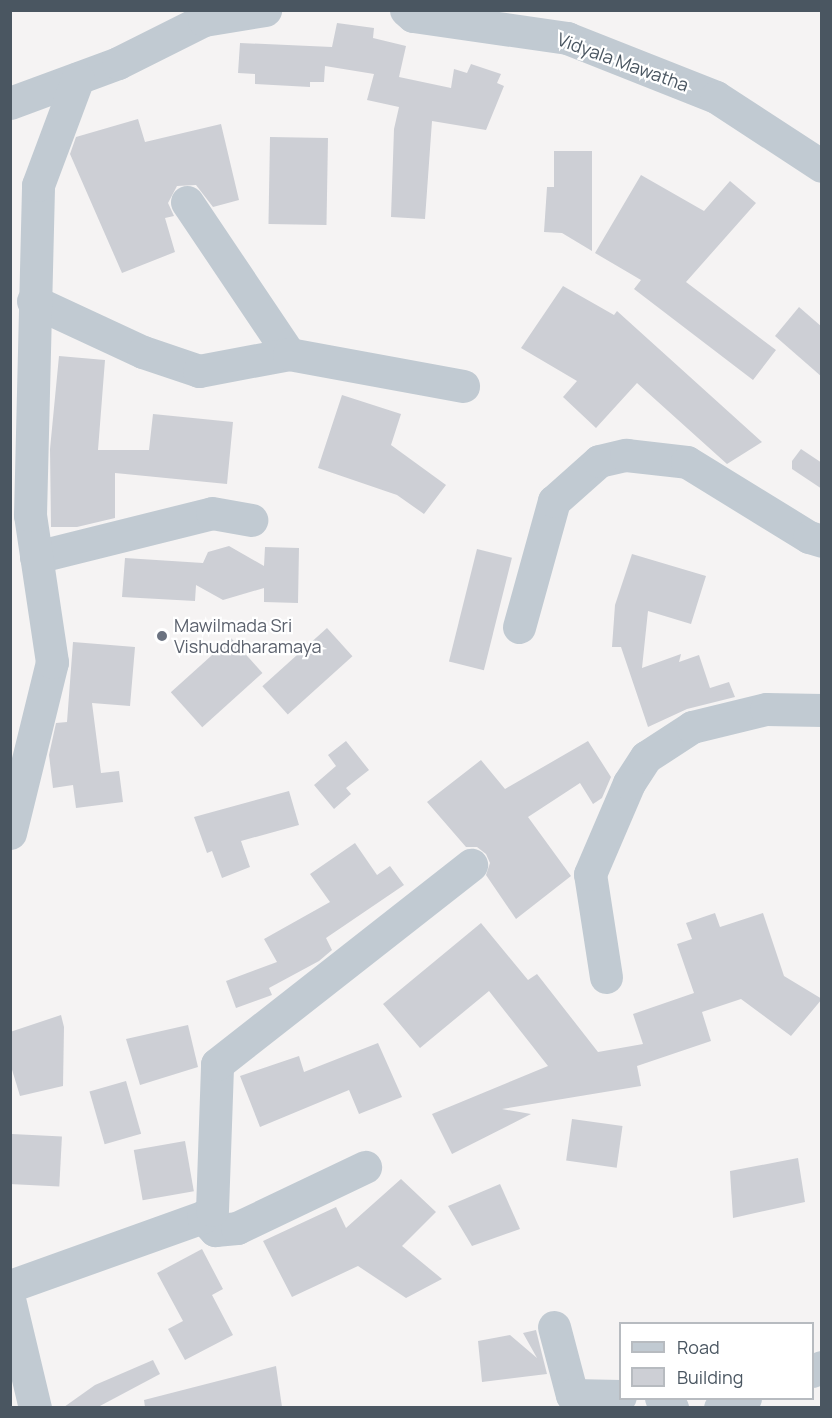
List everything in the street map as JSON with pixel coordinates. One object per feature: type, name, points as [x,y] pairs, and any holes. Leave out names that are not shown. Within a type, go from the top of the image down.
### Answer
[{"type":"street","points":[[10,103],[118,63],[204,20],[265,10]]},
{"type":"street","name":"Vidyala Mawatha","points":[[406,10],[414,16],[567,38],[716,97],[822,166]]},
{"type":"street","points":[[10,833],[52,662],[36,557],[20,519],[38,185],[78,78]]},
{"type":"street","points":[[187,201],[289,354]]},
{"type":"street","points":[[33,301],[143,352],[200,371],[289,354],[463,386]]},
{"type":"street","points":[[519,627],[554,501],[599,460],[626,455],[687,462],[809,537],[822,541]]},
{"type":"street","points":[[36,557],[212,513],[251,519]]},
{"type":"street","points":[[606,977],[590,874],[629,783],[646,757],[692,727],[766,709],[822,710]]},
{"type":"street","points":[[10,1286],[203,1217],[212,1210],[217,1064],[471,865]]},
{"type":"street","points":[[203,1217],[215,1230],[237,1228],[365,1167]]},
{"type":"street","points":[[10,1303],[35,1407]]},
{"type":"street","points":[[554,1327],[572,1395],[619,1395]]},
{"type":"street","points":[[720,1407],[739,1400]]},
{"type":"building","points":[[337,23],[374,28],[373,38],[406,46],[399,77],[451,88],[454,69],[467,73],[471,64],[501,74],[497,83],[504,86],[486,130],[432,121],[425,219],[391,217],[394,129],[399,107],[367,100],[374,74],[325,66],[324,82],[310,82],[310,87],[255,84],[255,74],[238,73],[240,43],[332,47]]},
{"type":"building","points":[[138,119],[145,142],[221,124],[239,200],[213,207],[196,185],[177,186],[168,203],[174,216],[165,218],[175,252],[122,273],[70,154],[76,137]]},
{"type":"building","points":[[270,137],[328,138],[326,225],[268,224]]},
{"type":"building","points":[[554,151],[592,151],[592,251],[562,233],[544,232],[547,187],[554,187]]},
{"type":"building","points":[[641,175],[704,211],[730,181],[756,203],[686,282],[776,350],[753,380],[634,289],[641,280],[595,253]]},
{"type":"building","points":[[563,286],[614,315],[617,311],[762,442],[727,464],[637,383],[596,428],[563,397],[577,381],[521,348]]},
{"type":"building","points":[[799,307],[822,327],[822,377],[775,336]]},
{"type":"building","points":[[59,356],[105,360],[98,450],[149,450],[153,414],[233,422],[227,484],[115,473],[115,518],[77,527],[51,527],[50,449]]},
{"type":"building","points":[[342,395],[401,414],[391,445],[446,485],[424,514],[397,495],[318,468]]},
{"type":"building","points":[[801,449],[822,463],[822,489],[792,469],[792,461]]},
{"type":"building","points":[[229,546],[264,566],[265,547],[299,548],[298,603],[264,602],[264,588],[223,600],[196,585],[195,601],[122,597],[125,558],[203,563],[208,552]]},
{"type":"building","points":[[477,549],[512,558],[484,670],[449,662]]},
{"type":"building","points":[[632,554],[706,576],[691,624],[648,611],[642,668],[681,654],[679,662],[699,655],[710,688],[729,682],[735,697],[687,709],[648,727],[621,647],[612,647],[615,605]]},
{"type":"building","points":[[327,628],[352,656],[288,714],[262,686]]},
{"type":"building","points":[[231,638],[262,673],[202,727],[171,692]]},
{"type":"building","points":[[73,642],[135,647],[130,706],[92,703],[101,773],[119,771],[123,802],[76,808],[73,785],[53,788],[49,755],[56,723],[67,722]]},
{"type":"building","points":[[346,741],[369,770],[346,788],[351,794],[334,809],[314,785],[336,766],[328,755]]},
{"type":"building","points":[[588,741],[611,777],[602,798],[593,804],[580,783],[528,817],[571,876],[516,919],[486,875],[490,863],[486,854],[477,847],[466,847],[427,802],[481,760],[505,789]]},
{"type":"building","points":[[289,791],[299,825],[241,841],[250,867],[222,878],[212,851],[207,853],[194,817]]},
{"type":"building","points":[[355,843],[377,875],[390,866],[404,885],[326,938],[332,950],[319,961],[269,988],[272,995],[236,1008],[226,981],[277,962],[264,939],[330,902],[310,874]]},
{"type":"building","points":[[715,913],[720,927],[763,913],[784,976],[822,999],[791,1036],[741,999],[702,1012],[711,1041],[637,1066],[641,1086],[502,1109],[531,1114],[452,1154],[432,1114],[548,1066],[489,991],[420,1048],[383,1004],[481,923],[528,980],[537,974],[598,1052],[643,1044],[633,1014],[694,993],[677,944],[692,939],[686,923]]},
{"type":"building","points":[[61,1015],[64,1027],[63,1086],[20,1096],[10,1063],[10,1032]]},
{"type":"building","points":[[188,1025],[198,1067],[140,1085],[126,1039]]},
{"type":"building","points":[[378,1043],[402,1097],[359,1114],[349,1090],[260,1127],[240,1076],[299,1056],[304,1072]]},
{"type":"building","points":[[126,1081],[141,1134],[105,1144],[89,1091]]},
{"type":"building","points":[[572,1119],[623,1126],[617,1168],[566,1161]]},
{"type":"building","points":[[12,1134],[62,1137],[59,1187],[10,1184]]},
{"type":"building","points":[[185,1141],[194,1191],[143,1200],[134,1150]]},
{"type":"building","points":[[798,1158],[805,1202],[733,1218],[730,1171]]},
{"type":"building","points":[[401,1179],[436,1212],[402,1246],[442,1279],[406,1298],[358,1266],[292,1297],[263,1241],[336,1207],[346,1228]]},
{"type":"building","points":[[500,1184],[520,1229],[472,1246],[448,1206]]},
{"type":"building","points":[[202,1249],[223,1289],[212,1295],[233,1335],[185,1360],[168,1329],[183,1321],[157,1273]]},
{"type":"building","points":[[536,1330],[547,1374],[482,1382],[478,1341],[510,1335],[537,1358],[523,1333]]},
{"type":"building","points":[[153,1360],[160,1374],[98,1407],[64,1407],[95,1385]]},
{"type":"building","points":[[276,1366],[282,1407],[145,1407],[144,1400]]},
{"type":"place","name":"Mawilmada Sri Vishuddharamaya","points":[[162,636]]}]
